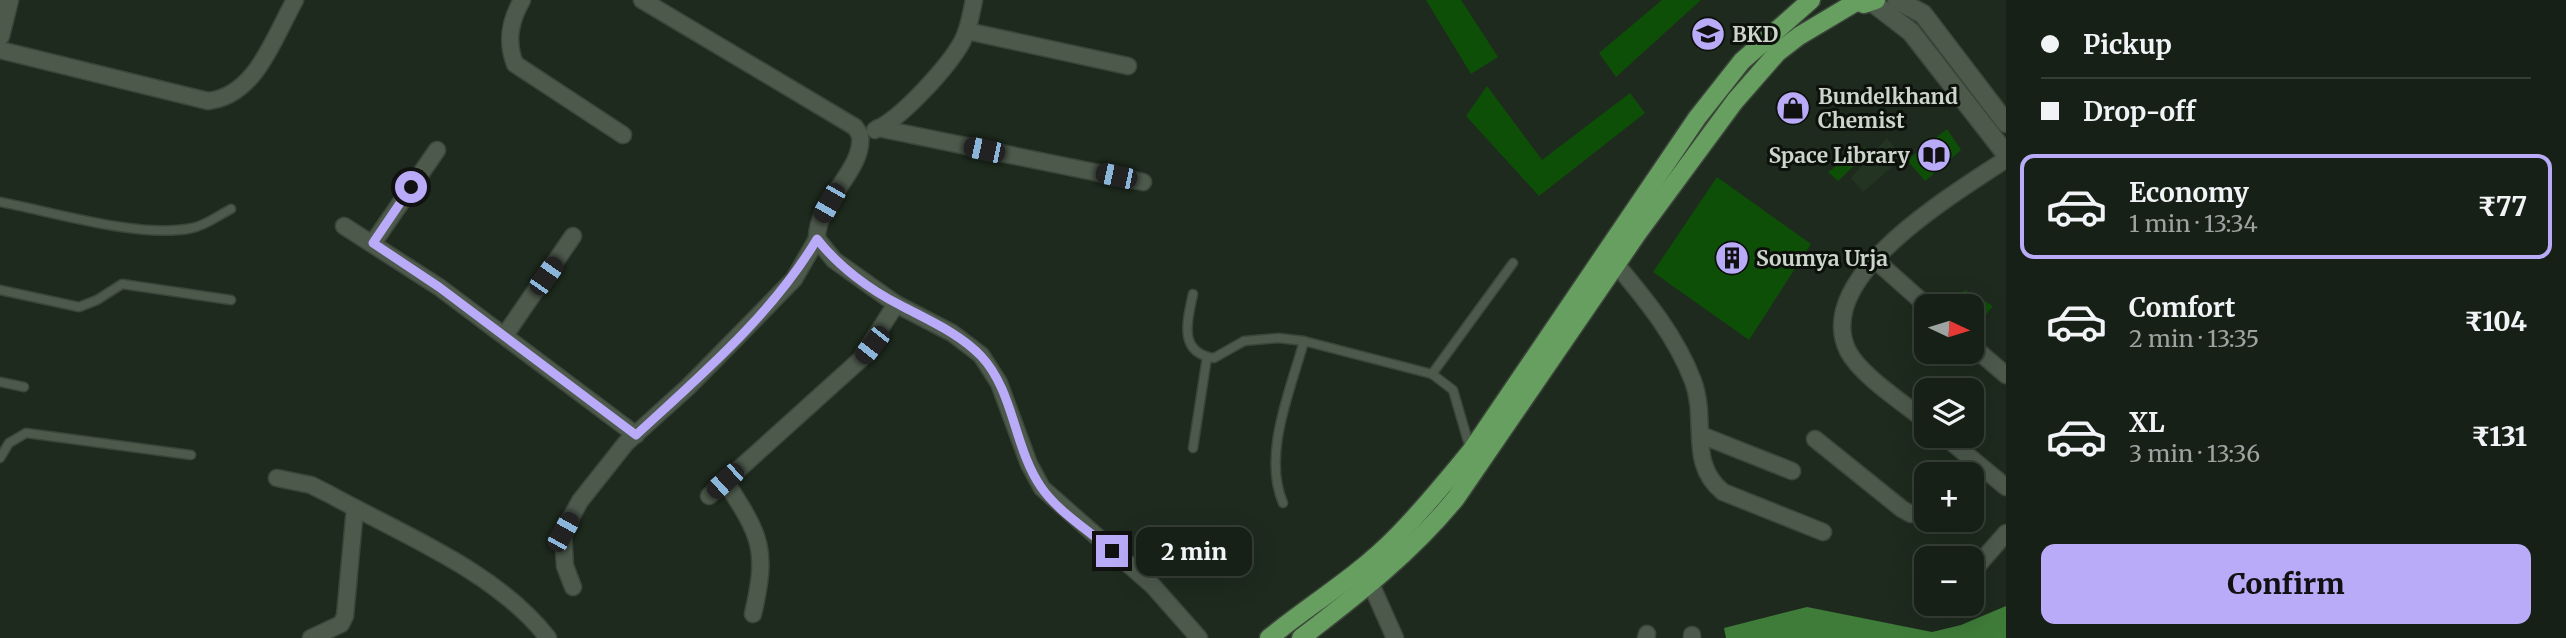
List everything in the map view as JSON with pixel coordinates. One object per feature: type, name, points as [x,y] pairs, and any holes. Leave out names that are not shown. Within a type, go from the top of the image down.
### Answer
[{"type":"main road","points":[[1269,638],[1363,567],[1396,538],[1471,451],[1697,118],[1742,61],[1811,0]]},
{"type":"main road","points":[[1301,638],[1370,585],[1430,530],[1456,498],[1672,184],[1761,68],[1799,36],[1864,1]]},
{"type":"street","points":[[0,36],[9,0]]},
{"type":"street","points":[[0,50],[208,101],[223,99],[250,79],[295,0]]},
{"type":"street","points":[[522,0],[510,29],[509,48],[516,64],[622,135]]},
{"type":"street","points":[[573,587],[565,566],[563,532],[580,501],[636,435],[688,387],[793,279],[817,239],[821,217],[859,153],[860,135],[846,120],[642,0]]},
{"type":"street","points":[[860,135],[878,128],[900,113],[952,57],[967,31],[974,0]]},
{"type":"street","points":[[1897,0],[1923,14],[2006,123]]},
{"type":"street","points":[[1864,1],[1911,32],[2006,157],[1917,221],[1874,260],[1856,284],[1844,310],[1842,334],[1848,352],[1861,367],[1914,411]]},
{"type":"street","points":[[967,31],[1128,66]]},
{"type":"street","points":[[878,128],[1143,182]]},
{"type":"street","points":[[373,243],[437,150]]},
{"type":"street","points":[[344,226],[373,243],[505,335],[636,435]]},
{"type":"street","points":[[505,335],[573,236]]},
{"type":"street","points":[[817,239],[834,260],[896,304],[952,333],[981,355],[999,383],[1029,464],[1042,488],[1153,586],[1199,638]]},
{"type":"street","points":[[1874,260],[1914,295]]},
{"type":"street","points":[[1616,264],[1661,321],[1695,385],[1702,465],[1710,481],[1723,492],[1822,532]]},
{"type":"street","points":[[709,496],[861,359],[896,304]]},
{"type":"street","points":[[1984,357],[2006,376]]},
{"type":"street","points":[[1701,435],[1791,471]]},
{"type":"street","points":[[1815,439],[1902,509],[1914,514]]},
{"type":"street","points":[[1958,448],[2006,487]]},
{"type":"street","points":[[277,478],[311,485],[493,584],[521,606],[548,638]]},
{"type":"street","points":[[725,481],[751,520],[761,547],[760,585],[753,614]]},
{"type":"street","points":[[311,638],[341,624],[345,616],[355,508]]},
{"type":"street","points":[[1984,558],[2006,533]]},
{"type":"street","points":[[1363,567],[1395,638]]},
{"type":"lane","points":[[0,202],[140,229],[167,231],[194,228],[231,209]]},
{"type":"lane","points":[[1432,374],[1513,263]]},
{"type":"lane","points":[[0,290],[79,307],[97,300],[122,284],[231,300]]},
{"type":"lane","points":[[1193,294],[1186,334],[1189,345],[1207,357],[1226,355],[1244,341],[1264,337],[1304,341],[1432,374],[1453,390],[1471,451]]},
{"type":"lane","points":[[1283,503],[1276,486],[1276,461],[1304,341]]},
{"type":"lane","points":[[1193,448],[1207,357]]},
{"type":"lane","points":[[0,382],[24,387]]},
{"type":"lane","points":[[0,458],[9,443],[26,433],[191,455]]},
{"type":"shaded area","points":[[1887,138],[1902,158],[1863,192],[1851,178]]},
{"type":"shaded area","points":[[2006,606],[2006,638],[1726,638],[1724,628],[1807,607],[1932,632],[1961,625]]},
{"type":"building","points":[[1426,0],[1461,0],[1498,57],[1471,74]]},
{"type":"building","points":[[1662,0],[1701,0],[1616,77],[1599,53]]},
{"type":"building","points":[[1487,86],[1542,160],[1630,93],[1645,113],[1539,196],[1466,116]]},
{"type":"building","name":"Space Library","points":[[1947,129],[1961,150],[1925,181],[1907,160]]},
{"type":"building","points":[[1864,147],[1868,152],[1838,181],[1828,172]]},
{"type":"building","name":"Soumya Urja","points":[[1717,177],[1811,244],[1749,340],[1653,272]]},
{"type":"building","points":[[1984,301],[1993,306],[1984,317]]},
{"type":"place","name":"BKD","points":[[1708,34]]},
{"type":"place","name":"Bundelkhand Chemist","points":[[1793,108]]},
{"type":"place","name":"Space Library","points":[[1934,155]]},
{"type":"place","name":"Soumya Urja","points":[[1732,258]]},
{"type":"route","points":[[411,187],[373,243],[439,287],[560,375],[636,435],[688,387],[793,279],[817,239],[834,260],[896,304],[952,333],[981,355],[999,383],[1029,464],[1042,488],[1112,551]]}]
